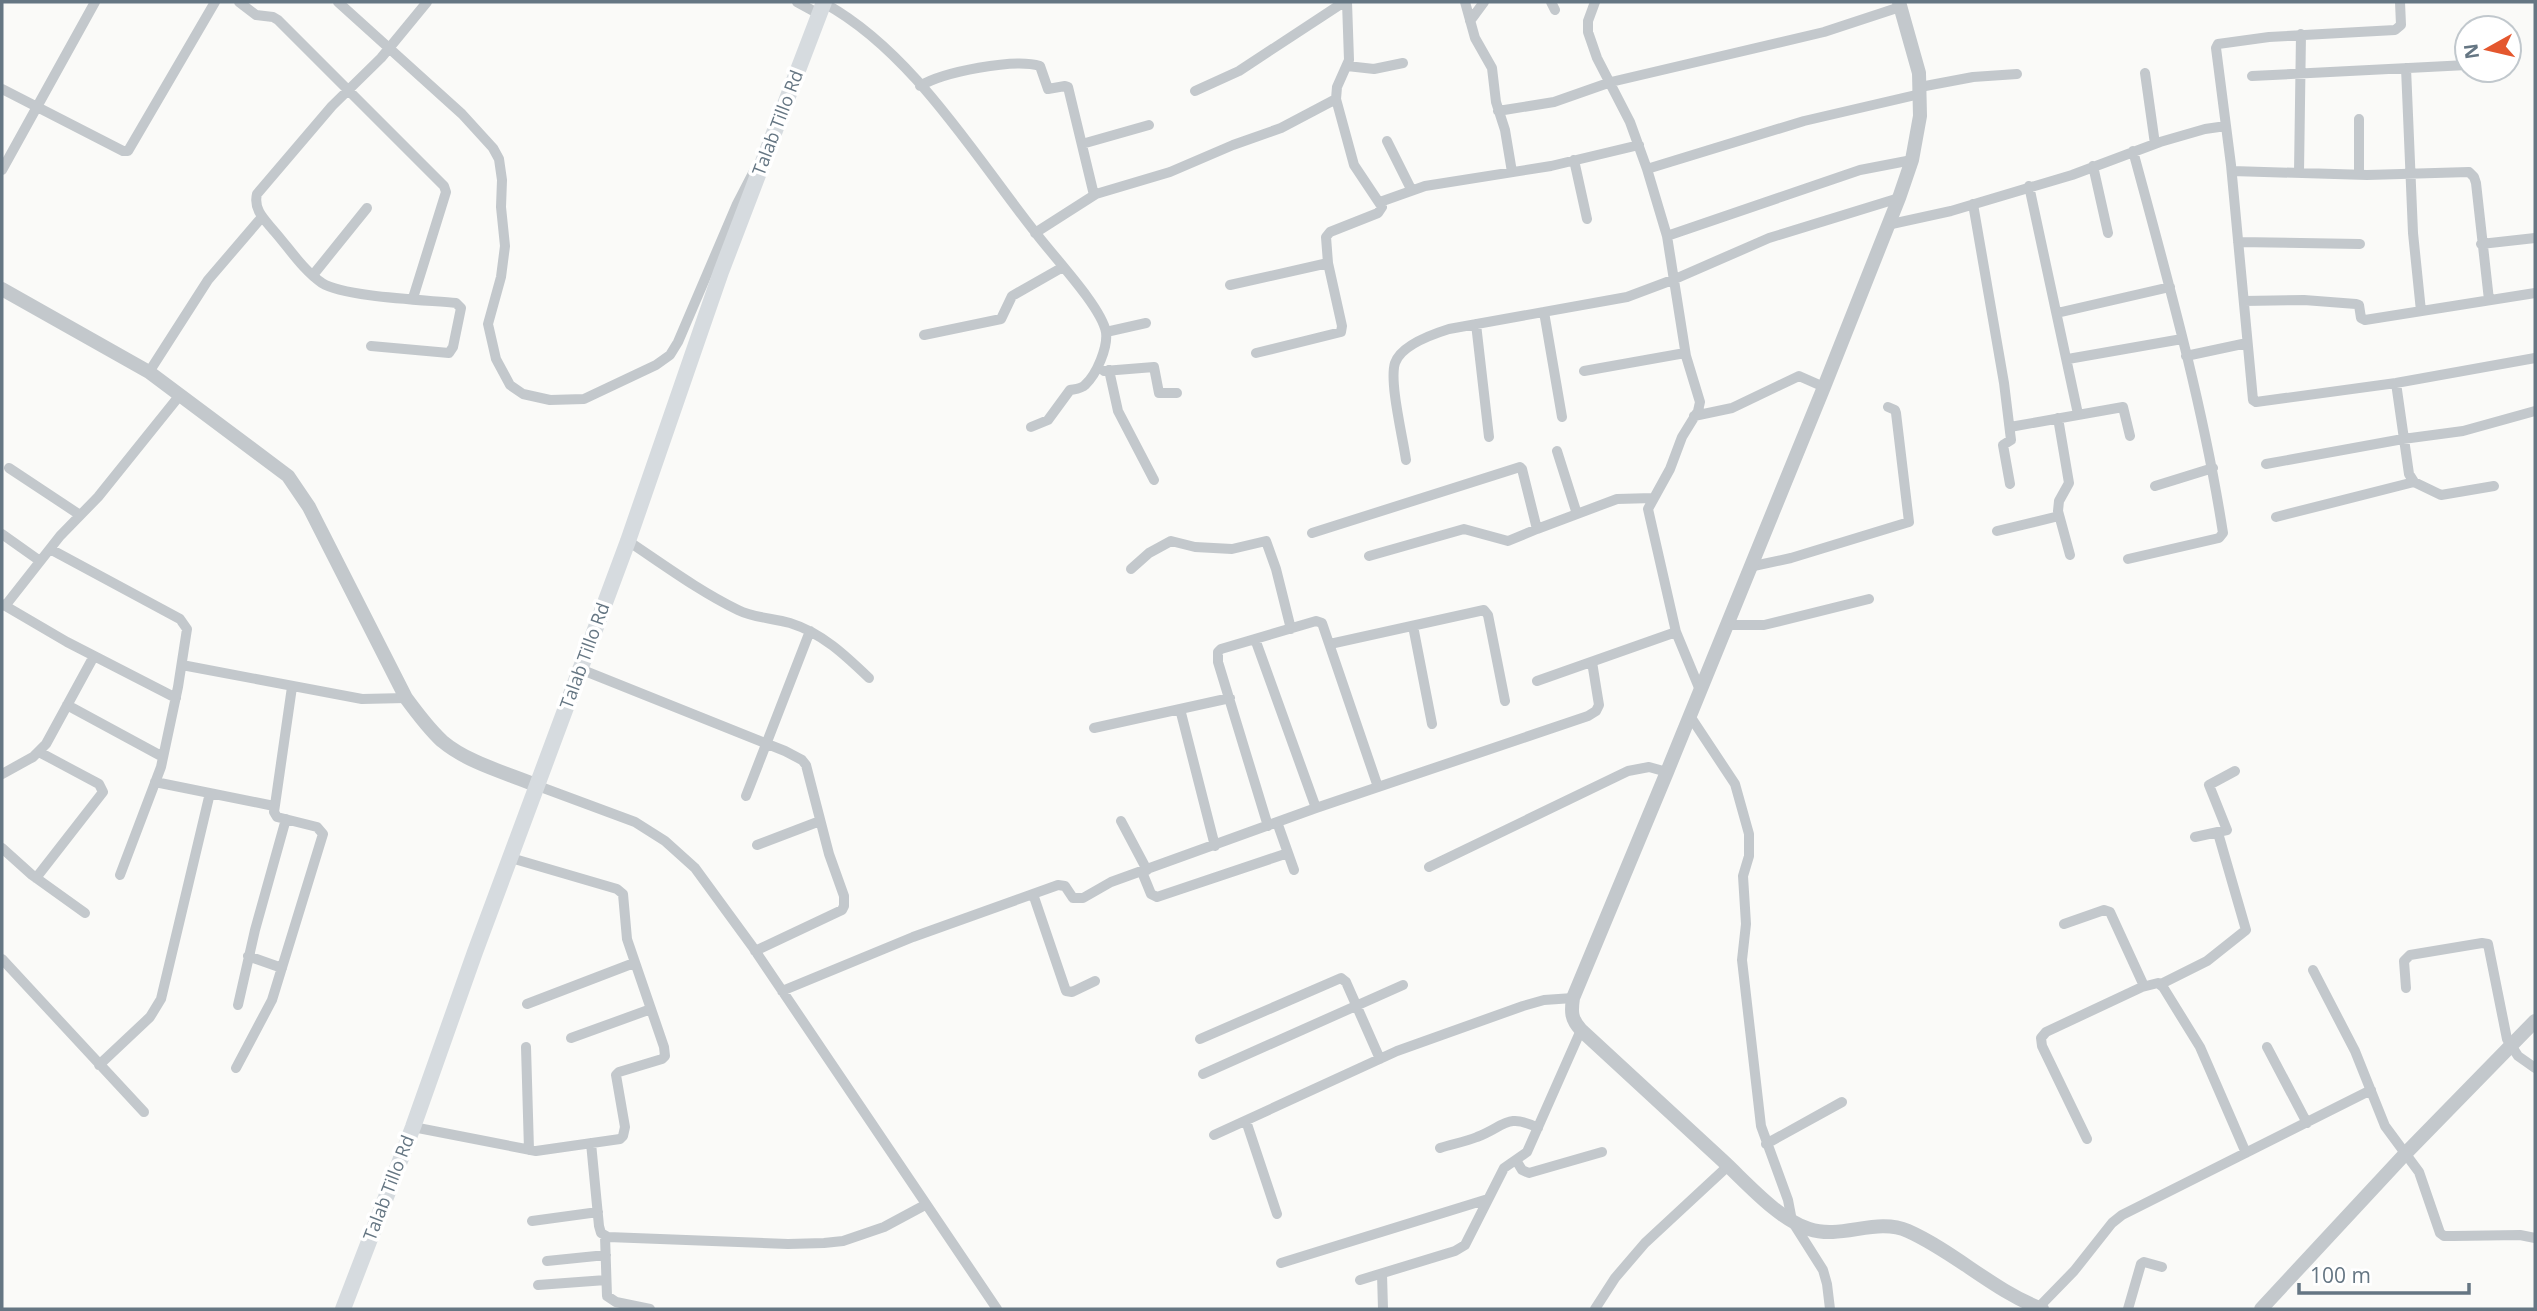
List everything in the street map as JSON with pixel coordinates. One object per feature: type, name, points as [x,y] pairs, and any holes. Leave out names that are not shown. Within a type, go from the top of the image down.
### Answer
[{"type":"main road","name":"Talab Tillo Rd","points":[[343,1309],[413,1127],[628,541],[683,376],[822,6]]},
{"type":"street","points":[[2,170],[95,2]]},
{"type":"street","points":[[2,89],[123,151],[128,151],[215,2]]},
{"type":"street","points":[[239,2],[256,15],[276,18],[445,189],[413,298]]},
{"type":"street","points":[[338,2],[462,114],[493,148],[499,159],[505,246],[501,277],[489,316],[489,337],[504,377],[523,394],[550,400],[584,399],[634,377],[670,355],[747,182],[768,148]]},
{"type":"street","points":[[371,346],[445,353],[451,351],[461,311],[459,305],[339,290],[324,284],[262,217],[256,206],[257,194],[310,130],[381,58],[427,2]]},
{"type":"street","points":[[797,2],[822,6],[857,23],[875,38],[971,145],[1035,233],[1091,303],[1106,332],[1104,349],[1094,371],[1084,386],[1070,390],[1048,420],[1031,427]]},
{"type":"street","points":[[1195,91],[1239,71],[1346,2],[1349,56],[1337,87],[1336,99],[1354,165],[1382,206],[1378,213],[1327,234],[1325,239],[1341,332],[1255,353]]},
{"type":"street","points":[[1465,2],[1475,38],[1490,62],[1512,172]]},
{"type":"street","points":[[1470,21],[1484,2]]},
{"type":"street","points":[[1594,2],[1588,21],[1588,32],[1597,58],[1611,82],[1639,145],[1647,169],[1667,236],[1685,353],[1700,396],[1700,407],[1682,437],[1666,478],[1648,506],[1675,632],[1700,690]]},
{"type":"street","points":[[2400,2],[2400,25],[2395,30],[2301,34],[2218,44],[2216,54],[2232,171],[2253,400],[2256,402],[2396,383],[2535,358]]},
{"type":"street","points":[[1498,111],[1554,102],[1611,82],[1824,32],[1900,4],[1925,88],[1912,160],[1899,198],[1894,224],[1749,567],[1573,998],[1572,1017],[1581,1030],[1728,1166],[1792,1221],[1808,1229],[1828,1233],[1885,1226],[1900,1228],[1919,1236],[2039,1309],[2118,1217],[2371,1090]]},
{"type":"street","points":[[2299,172],[2301,34]]},
{"type":"street","points":[[1347,66],[1374,69],[1403,63]]},
{"type":"street","points":[[920,86],[933,78],[953,73],[996,66],[1037,64],[1042,68],[1048,89],[1061,86],[1068,88],[1094,195]]},
{"type":"street","points":[[2252,76],[2453,66]]},
{"type":"street","points":[[2406,68],[2410,174],[2421,310]]},
{"type":"street","points":[[2145,73],[2155,144]]},
{"type":"street","points":[[1647,169],[1804,121],[1925,88],[1973,77],[2017,74]]},
{"type":"street","points":[[1035,233],[1094,195],[1170,172],[1281,128],[1336,99]]},
{"type":"street","points":[[2359,174],[2360,119]]},
{"type":"street","points":[[1082,144],[1149,125]]},
{"type":"street","points":[[1894,224],[2066,177],[2133,151],[2205,129],[2226,126]]},
{"type":"street","points":[[1387,141],[1411,189]]},
{"type":"street","points":[[1380,202],[1411,189],[1512,172],[1639,145]]},
{"type":"street","points":[[2128,559],[2221,536],[2223,533],[2213,468],[2170,287],[2133,151]]},
{"type":"street","points":[[1574,160],[1587,219]]},
{"type":"street","points":[[1667,236],[1851,173],[1912,160]]},
{"type":"street","points":[[2093,166],[2108,233]]},
{"type":"street","points":[[2232,171],[2472,174],[2476,183],[2488,300]]},
{"type":"street","points":[[2029,186],[2078,414]]},
{"type":"street","points":[[1406,460],[1394,385],[1395,363],[1405,351],[1432,335],[1476,324],[1627,296],[1675,279],[1769,238],[1899,198]]},
{"type":"street","points":[[1973,204],[2010,427],[2011,441],[2003,445],[2010,484]]},
{"type":"street","points":[[313,275],[367,208]]},
{"type":"street","points":[[149,372],[208,280],[262,217]]},
{"type":"street","points":[[2481,244],[2535,238]]},
{"type":"street","points":[[2238,242],[2360,244]]},
{"type":"street","points":[[1230,285],[1328,263]]},
{"type":"street","points":[[924,335],[1001,319],[1012,296],[1063,267]]},
{"type":"street","points":[[2057,313],[2170,287]]},
{"type":"street","points":[[2,289],[149,372],[280,469],[295,485],[309,507],[406,698],[443,742],[461,754],[635,822],[665,841],[701,875],[997,1309]]},
{"type":"street","points":[[2244,301],[2356,303],[2359,305],[2361,318],[2365,320],[2535,293]]},
{"type":"street","points":[[1544,312],[1562,417]]},
{"type":"street","points":[[1106,332],[1146,323]]},
{"type":"street","points":[[1476,324],[1489,437]]},
{"type":"street","points":[[2068,359],[2182,339]]},
{"type":"street","points":[[2186,356],[2247,343]]},
{"type":"street","points":[[1584,371],[1685,353]]},
{"type":"street","points":[[1094,371],[1154,367],[1159,393],[1177,393]]},
{"type":"street","points":[[1109,370],[1122,419],[1154,480]]},
{"type":"street","points":[[1694,416],[1732,408],[1795,377],[1824,387]]},
{"type":"street","points":[[2396,383],[2409,474],[2414,482],[2441,495],[2494,486]]},
{"type":"street","points":[[176,698],[3,605],[80,514],[98,497],[180,395]]},
{"type":"street","points":[[1749,567],[1791,558],[1909,522],[1896,413],[1888,407]]},
{"type":"street","points":[[2010,427],[2123,407],[2130,436]]},
{"type":"street","points":[[2266,464],[2463,431],[2535,411]]},
{"type":"street","points":[[2058,418],[2070,483],[2059,501],[2059,516],[2070,555]]},
{"type":"street","points":[[1557,451],[1577,514]]},
{"type":"street","points":[[1312,533],[1520,467],[1537,529]]},
{"type":"street","points":[[9,468],[80,514]]},
{"type":"street","points":[[2155,486],[2213,468]]},
{"type":"street","points":[[2276,517],[2414,482]]},
{"type":"street","points":[[1369,556],[1464,528],[1508,541],[1617,499],[1653,498]]},
{"type":"street","points":[[1997,531],[2059,516]]},
{"type":"street","points":[[2,534],[40,561]]},
{"type":"street","points":[[628,541],[734,608],[810,631],[840,651],[869,678]]},
{"type":"street","points":[[1131,569],[1149,553],[1171,541],[1195,547],[1232,549],[1266,541],[1291,629]]},
{"type":"street","points":[[50,549],[184,622],[188,634],[163,757],[120,875]]},
{"type":"street","points":[[1727,625],[1764,625],[1870,599]]},
{"type":"street","points":[[1330,645],[1480,610],[1486,611],[1504,701]]},
{"type":"street","points":[[1294,870],[1272,824],[1218,662],[1218,652],[1221,649],[1318,621],[1322,623],[1378,787]]},
{"type":"street","points":[[1413,626],[1432,724]]},
{"type":"street","points":[[746,796],[810,631]]},
{"type":"street","points":[[1537,681],[1675,632]]},
{"type":"street","points":[[1255,639],[1316,808]]},
{"type":"street","points":[[2,774],[39,752],[94,656]]},
{"type":"street","points":[[782,991],[913,937],[1060,884],[1065,886],[1073,898],[1081,899],[1102,886],[1596,711],[1599,705],[1591,662]]},
{"type":"street","points":[[182,665],[362,699],[406,698]]},
{"type":"street","points":[[580,669],[802,760],[808,772],[845,900],[843,908],[755,951]]},
{"type":"street","points":[[236,1068],[268,1011],[323,834],[317,827],[275,815],[274,806],[292,687]]},
{"type":"street","points":[[1094,728],[1230,698]]},
{"type":"street","points":[[67,705],[163,757]]},
{"type":"street","points":[[1180,709],[1215,846]]},
{"type":"street","points":[[1690,716],[1735,784],[1749,834],[1749,856],[1743,876],[1746,923],[1742,960],[1758,1107],[1766,1144],[1788,1200],[1792,1221],[1823,1270],[1828,1284],[1830,1309]]},
{"type":"street","points":[[36,878],[103,792],[99,784],[39,752]]},
{"type":"street","points":[[1429,867],[1636,768],[1649,767],[1667,772]]},
{"type":"street","points":[[2195,837],[2226,831],[2227,827],[2209,785],[2235,771]]},
{"type":"street","points":[[155,782],[274,806]]},
{"type":"street","points":[[99,1065],[150,1017],[161,999],[209,793]]},
{"type":"street","points":[[238,1005],[248,956],[286,820]]},
{"type":"street","points":[[757,845],[820,821]]},
{"type":"street","points":[[1121,821],[1145,871],[1151,894],[1157,897],[1288,853]]},
{"type":"street","points":[[2087,1139],[2040,1038],[2046,1032],[2144,986],[2161,984],[2207,961],[2246,930],[2218,833]]},
{"type":"street","points":[[2,848],[36,878],[85,913]]},
{"type":"street","points":[[413,1127],[529,1150],[547,1150],[620,1139],[624,1133],[615,1079],[617,1074],[665,1056],[627,939],[625,900],[621,891],[511,858]]},
{"type":"street","points":[[1033,894],[1066,990],[1072,992],[1095,981]]},
{"type":"street","points":[[2064,924],[2104,910],[2110,912],[2144,986]]},
{"type":"street","points":[[2406,988],[2404,961],[2410,955],[2488,944],[2504,1030],[2514,1051],[2535,1068]]},
{"type":"street","points":[[248,956],[282,968]]},
{"type":"street","points":[[2,959],[144,1112]]},
{"type":"street","points":[[527,1004],[634,963]]},
{"type":"street","points":[[2313,970],[2355,1051],[2385,1126],[2419,1172],[2437,1226],[2444,1236],[2520,1235],[2535,1238]]},
{"type":"street","points":[[1200,1040],[1339,978],[1346,982],[1380,1059]]},
{"type":"street","points":[[2161,984],[2192,1034],[2246,1153]]},
{"type":"street","points":[[1203,1074],[1403,985]]},
{"type":"street","points":[[1214,1135],[1380,1059],[1523,1006],[1544,1000],[1573,998]]},
{"type":"street","points":[[571,1038],[651,1009]]},
{"type":"street","points":[[2261,1309],[2514,1051],[2535,1021]]},
{"type":"street","points":[[1360,1280],[1455,1251],[1465,1245],[1504,1168],[1527,1152],[1581,1030]]},
{"type":"street","points":[[526,1047],[529,1150]]},
{"type":"street","points":[[2267,1047],[2307,1122]]},
{"type":"street","points":[[1766,1144],[1842,1102]]},
{"type":"street","points":[[1246,1121],[1278,1214]]},
{"type":"street","points":[[1440,1148],[1476,1138],[1509,1121],[1525,1121],[1538,1128]]},
{"type":"street","points":[[591,1143],[599,1230],[606,1236],[750,1243],[824,1243],[851,1238],[884,1227],[925,1205]]},
{"type":"street","points":[[1516,1160],[1522,1170],[1529,1173],[1602,1152]]},
{"type":"street","points":[[1595,1309],[1615,1278],[1645,1243],[1728,1166]]},
{"type":"street","points":[[1281,1263],[1488,1199]]},
{"type":"street","points":[[532,1221],[598,1212]]},
{"type":"street","points":[[606,1236],[606,1293],[611,1300],[650,1309]]},
{"type":"street","points":[[547,1261],[606,1255]]},
{"type":"street","points":[[2128,1309],[2141,1264],[2144,1262],[2162,1267]]},
{"type":"street","points":[[1382,1273],[1383,1305]]},
{"type":"street","points":[[538,1285],[606,1280]]}]
